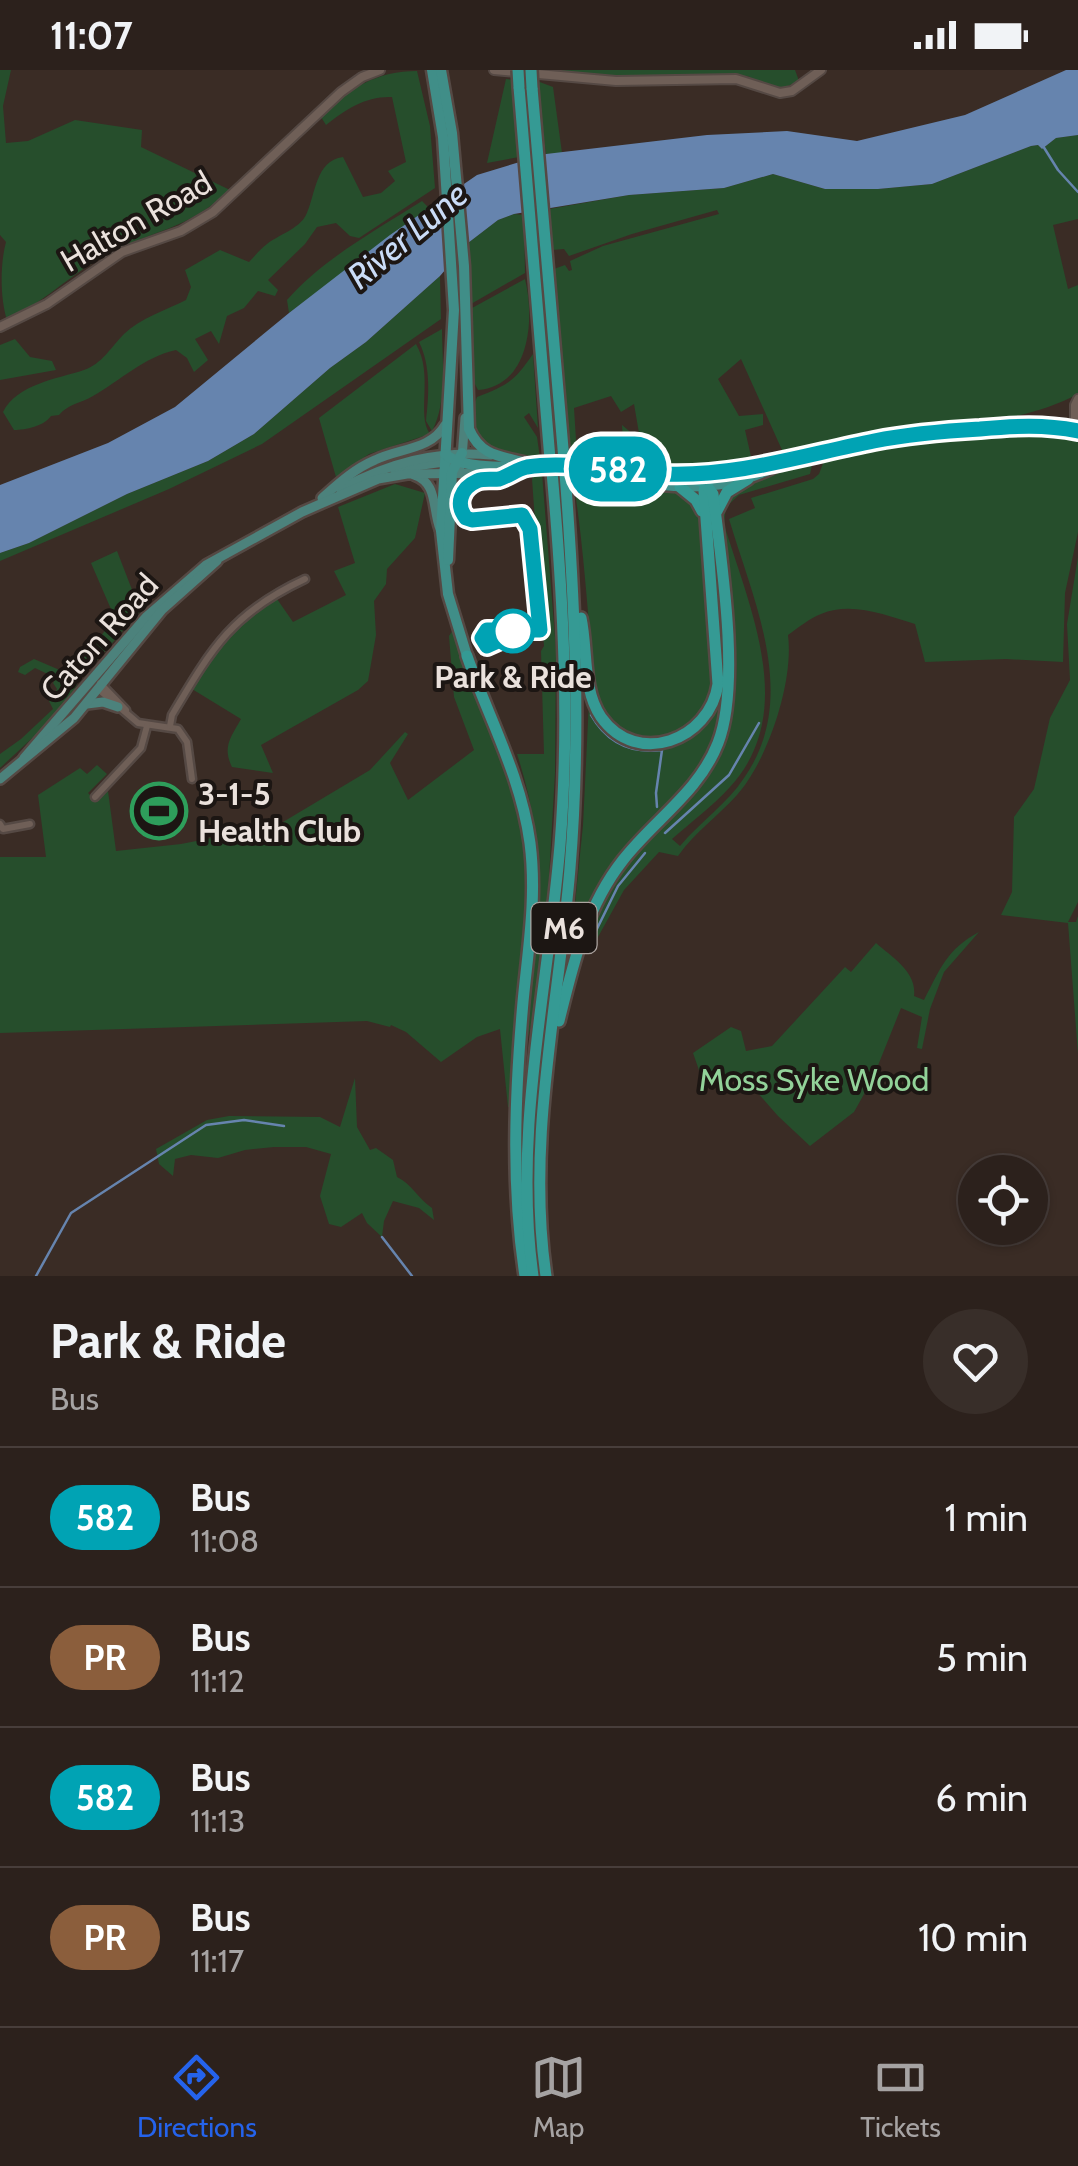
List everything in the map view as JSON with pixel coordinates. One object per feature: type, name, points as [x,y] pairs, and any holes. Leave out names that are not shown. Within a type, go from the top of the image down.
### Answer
[{"type":"highway","name":"M6","points":[[518,70],[526,87]]},
{"type":"highway","name":"M6","points":[[530,70],[526,87],[536,289],[573,580],[577,776],[539,1159],[546,1276]]},
{"type":"highway","points":[[434,75],[464,266],[466,411],[469,429],[478,445],[491,455]]},
{"type":"highway","name":"M6","points":[[529,133],[548,283],[561,467],[566,716],[553,919],[527,1116],[527,1222],[533,1276]]},
{"type":"highway","points":[[445,140],[453,328],[448,420],[453,464],[446,581]]},
{"type":"highway","points":[[784,462],[914,435],[1008,426],[1076,431]]},
{"type":"highway","name":"Caton Road","points":[[491,455],[538,466]]},
{"type":"highway","name":"Caton Road","points":[[561,467],[640,484],[680,486],[748,478],[784,462]]},
{"type":"highway","name":"Caton Road","points":[[453,464],[606,468],[662,474],[717,472],[784,462]]},
{"type":"highway","points":[[453,464],[441,532],[446,581],[467,656],[510,761],[530,843],[533,919],[523,1001],[516,1147],[518,1219],[525,1276]]},
{"type":"highway","points":[[545,1074],[576,952],[592,910],[622,861],[696,782],[722,732],[729,668],[706,485],[717,472]]},
{"type":"highway","points":[[662,474],[706,485]]},
{"type":"highway","points":[[573,580],[591,696],[599,715],[612,730],[633,741],[658,744],[678,739],[706,718],[718,684],[710,517],[726,492],[748,478]]},
{"type":"highway","points":[[680,486],[710,517]]},
{"type":"main road","points":[[453,464],[466,411]]},
{"type":"main road","points":[[322,498],[372,461],[431,442],[448,420]]},
{"type":"main road","name":"Caton Road","points":[[0,779],[87,704],[96,684],[155,613],[219,559],[302,512],[358,486],[491,455]]},
{"type":"main road","name":"Caton Road","points":[[302,512],[322,498],[402,461],[453,464]]},
{"type":"main road","points":[[407,474],[419,476],[429,484],[441,532]]},
{"type":"main road","name":"Caton Road","points":[[24,758],[50,728],[60,724],[131,643],[141,638],[155,613]]},
{"type":"main road","points":[[87,704],[103,702],[118,706]]},
{"type":"street","name":"Halton Road","points":[[0,327],[46,304],[122,252],[181,231],[214,212],[341,92],[380,70]]},
{"type":"street","points":[[494,70],[616,82],[736,79],[780,94],[821,70]]},
{"type":"street","points":[[1076,431],[1078,399]]},
{"type":"street","points":[[170,726],[172,715],[220,638],[256,605],[305,579]]},
{"type":"street","points":[[96,684],[128,716],[147,726],[170,726],[184,735],[192,780]]},
{"type":"street","points":[[96,684],[128,716]]},
{"type":"street","points":[[95,797],[141,748],[147,726]]},
{"type":"street","points":[[0,824],[3,829],[30,824]]},
{"type":"green space","points":[[0,70],[11,70],[3,106],[6,143],[28,141],[75,120],[142,130],[141,147],[230,190],[184,222],[106,255],[7,320],[2,281],[6,242],[0,235]]},
{"type":"green space","points":[[538,70],[795,70],[799,81],[779,90],[747,76],[618,78]]},
{"type":"green space","points":[[417,71],[430,126],[435,188],[359,238],[350,236],[336,223],[317,227],[268,280],[278,290],[275,296],[258,291],[244,308],[227,316],[219,344],[211,331],[195,339],[208,360],[194,372],[187,358],[176,350],[164,353],[59,415],[34,427],[14,430],[3,412],[9,403],[39,384],[90,367],[131,328],[186,300],[191,287],[185,270],[220,250],[249,262],[267,244],[298,224],[306,215],[322,172],[334,160],[343,157],[363,197],[381,193],[395,181],[388,171],[406,162],[392,97],[357,105],[326,125],[321,117],[364,83],[389,74]]},
{"type":"green space","points":[[506,79],[513,80],[519,157],[487,163]]},
{"type":"green space","points":[[537,81],[553,87],[562,153],[546,154]]},
{"type":"green space","points":[[1078,135],[1078,219],[1053,225],[1068,289],[1078,285],[1078,394],[1009,418],[876,435],[789,455],[782,450],[741,359],[718,379],[739,416],[763,414],[763,425],[745,430],[752,461],[765,461],[768,454],[779,459],[746,464],[713,468],[645,468],[634,404],[621,412],[611,396],[574,408],[577,456],[624,459],[622,425],[634,435],[635,462],[608,465],[570,460],[554,269],[565,265],[572,270],[570,261],[603,246],[719,214],[717,210],[569,256],[564,249],[552,250],[549,209],[629,195],[724,188],[773,174],[825,189],[932,184],[1031,146],[1042,149],[1056,138]]},
{"type":"green space","points":[[422,201],[429,208],[289,313],[287,300],[317,271]]},
{"type":"green space","points":[[524,215],[525,273],[471,304],[468,243],[498,220]]},
{"type":"green space","points":[[440,276],[441,319],[262,444],[169,489],[0,561],[0,553],[208,461],[254,434]]},
{"type":"green space","points":[[525,279],[529,313],[525,348],[509,377],[478,390],[470,362],[472,308]]},
{"type":"green space","points":[[442,329],[442,394],[432,431],[426,421],[427,371],[419,342]]},
{"type":"green space","points":[[15,339],[30,357],[52,361],[56,370],[0,380],[0,345]]},
{"type":"green space","points":[[416,344],[424,368],[424,416],[430,434],[369,454],[336,477],[319,418]]},
{"type":"green space","points":[[533,354],[538,428],[529,413],[524,417],[537,437],[540,458],[482,444],[473,415],[477,397],[510,381]]},
{"type":"green space","points":[[1045,432],[1078,439],[1078,532],[1065,593],[1063,662],[925,662],[915,624],[856,609],[832,610],[813,618],[788,635],[783,697],[768,741],[748,780],[678,856],[659,852],[624,890],[593,946],[586,943],[624,871],[709,776],[729,730],[736,659],[721,504],[737,488],[813,461],[810,474],[739,495],[726,507],[724,524],[762,658],[762,726],[751,758],[730,787],[672,839],[680,846],[744,778],[760,747],[769,716],[767,650],[729,519],[755,508],[751,498],[813,479],[825,458],[889,445]]},
{"type":"green space","points":[[535,473],[542,473],[556,650],[555,773],[547,912],[526,1045],[539,884],[533,819],[517,754],[544,754],[544,646],[532,479]]},
{"type":"green space","points":[[572,474],[674,490],[690,498],[701,517],[714,670],[708,703],[701,715],[672,735],[658,738],[630,734],[607,717],[599,704],[591,671]]},
{"type":"green space","points":[[395,484],[425,493],[415,538],[387,569],[386,584],[374,601],[376,635],[368,681],[261,745],[273,773],[232,767],[228,748],[241,719],[192,689],[228,638],[263,607],[277,599],[293,622],[346,595],[334,571],[355,563],[338,507]]},
{"type":"green space","points":[[117,551],[136,600],[143,608],[93,665],[77,669],[114,616],[91,563]]},
{"type":"green space","points":[[1078,557],[1078,902],[1068,922],[1076,922],[1078,916],[1078,1054],[1068,923],[1001,915],[1012,892],[1014,817],[1034,789],[1050,718],[1070,680],[1067,624]]},
{"type":"green space","points":[[453,630],[511,781],[525,842],[528,882],[514,1108],[508,1107],[500,1029],[477,1037],[441,1062],[406,1032],[367,1021],[0,1033],[0,857],[46,857],[38,795],[80,768],[87,774],[97,765],[107,774],[88,793],[97,802],[108,791],[116,851],[181,844],[278,825],[370,770],[405,732],[408,734],[390,763],[408,800],[474,750],[454,697],[449,636]]},
{"type":"green space","points":[[34,659],[69,674],[77,685],[57,715],[0,768],[0,754],[53,709],[49,701],[57,689],[53,683],[56,678],[35,668],[25,675],[18,672]]},
{"type":"green space","points":[[723,665],[725,693],[717,736],[703,766],[595,895],[569,963],[583,825],[589,701],[621,739],[685,739],[722,682]]},
{"type":"green space","name":"Moss Syke Wood","points":[[979,932],[944,972],[930,1009],[922,1049],[917,1048],[922,1017],[901,1008],[873,1078],[854,1112],[810,1146],[741,1074],[721,1083],[700,1073],[693,1053],[731,1027],[741,1031],[746,1051],[772,1046],[845,967],[851,972],[876,943],[902,966],[912,980],[914,996],[924,1000],[952,953]]},
{"type":"green space","points":[[355,1078],[357,1127],[370,1150],[376,1148],[393,1160],[397,1177],[432,1208],[434,1220],[419,1208],[393,1201],[382,1237],[362,1213],[341,1227],[329,1224],[320,1196],[331,1154],[306,1147],[245,1150],[218,1158],[191,1155],[175,1159],[173,1176],[159,1164],[156,1149],[207,1120],[229,1116],[320,1117],[340,1127]]},
{"type":"water","name":"River Lune","points":[[1066,70],[1078,70],[1078,135],[1056,138],[1042,149],[1031,146],[932,184],[825,189],[773,174],[724,188],[629,195],[498,220],[468,243],[440,276],[366,342],[254,434],[208,461],[0,553],[0,485],[108,443],[175,407],[390,235],[477,175],[546,154],[707,135],[787,131],[857,141],[965,115]]},
{"type":"waterway","points":[[1043,146],[1078,192]]},
{"type":"waterway","points":[[591,715],[604,733],[621,744],[640,750],[662,750],[657,807]]},
{"type":"waterway","points":[[665,833],[729,775],[759,723]]},
{"type":"waterway","points":[[590,943],[618,886],[645,853]]},
{"type":"waterway","points":[[36,1276],[71,1213],[206,1125],[244,1120],[284,1126]]},
{"type":"waterway","points":[[382,1237],[412,1276]]},
{"type":"bus line","name":"582","points":[[509,636],[487,646],[482,638],[487,630],[540,630],[530,529],[522,515],[466,518],[461,512],[460,498],[479,480],[502,478],[538,466],[590,466],[662,474],[717,472],[871,442],[958,430],[1026,425],[1078,431]]},
{"type":"place","name":"Park & Ride","points":[[513,631]]},
{"type":"place","name":"3-1-5 Health Club","points":[[159,811]]}]
